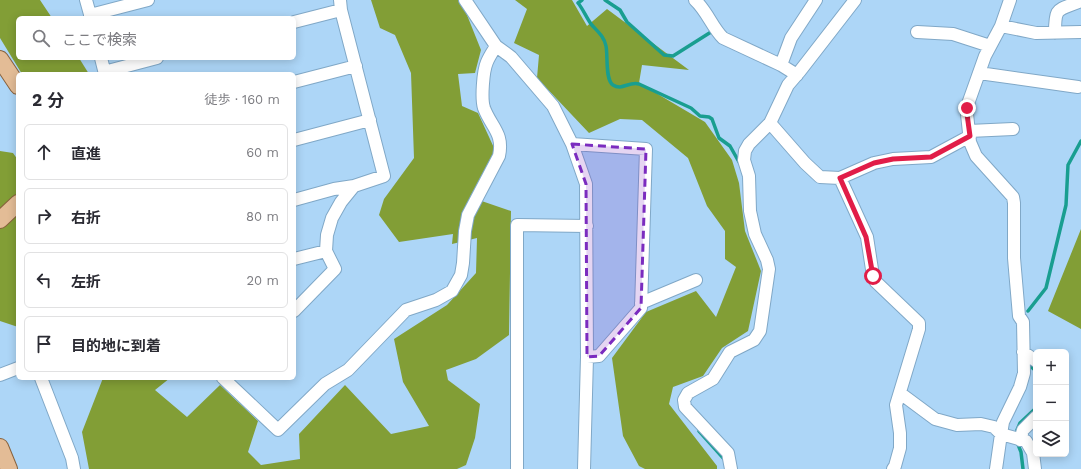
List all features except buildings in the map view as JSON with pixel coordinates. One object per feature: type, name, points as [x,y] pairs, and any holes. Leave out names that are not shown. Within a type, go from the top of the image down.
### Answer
[{"type":"main road","points":[[0,59],[16,83]]},
{"type":"main road","points":[[0,220],[16,205]]},
{"type":"main road","points":[[0,447],[9,469]]},
{"type":"street","points":[[86,0],[90,16]]},
{"type":"street","points":[[93,16],[148,0]]},
{"type":"street","points":[[465,0],[496,46],[511,57],[553,106],[572,144],[586,184],[587,226],[584,469]]},
{"type":"street","points":[[695,0],[700,5],[717,33],[723,38],[781,65],[797,75]]},
{"type":"street","points":[[781,65],[791,38],[816,0]]},
{"type":"street","points":[[731,469],[728,453],[685,407],[684,400],[688,393],[713,379],[730,352],[754,340],[760,331],[769,269],[767,260],[754,234],[750,211],[749,176],[744,160],[745,151],[749,144],[770,123],[788,85],[856,0]]},
{"type":"street","points":[[996,469],[1003,422],[1020,387],[1024,373],[1023,322],[1019,316],[1014,258],[1014,203],[1013,197],[976,156],[969,133],[967,108],[985,56],[1001,26],[1010,0]]},
{"type":"street","points":[[1055,33],[1055,15],[1058,10],[1081,1]]},
{"type":"street","points":[[296,21],[340,5],[384,176],[354,186],[296,200]]},
{"type":"street","points":[[1001,26],[1036,33],[1081,32]]},
{"type":"street","points":[[917,32],[953,34],[990,46]]},
{"type":"street","points":[[227,380],[278,430],[326,384],[348,370],[406,310],[436,300],[452,291],[461,275],[468,215],[499,156],[501,146],[499,135],[483,107],[482,94],[486,63],[496,46]]},
{"type":"street","points":[[101,60],[104,72]]},
{"type":"street","points":[[108,72],[150,60]]},
{"type":"street","points":[[296,81],[356,66]]},
{"type":"street","points":[[979,73],[1078,87]]},
{"type":"street","points":[[296,139],[370,120]]},
{"type":"street","points":[[770,123],[805,163],[820,177],[840,178],[874,163],[893,159],[931,157],[969,133],[1013,129]]},
{"type":"street","points":[[572,144],[646,149],[641,308],[599,356],[586,357]]},
{"type":"street","points":[[840,178],[866,237],[873,276],[876,282],[919,323],[919,329],[896,404],[900,433],[900,448],[893,469]]},
{"type":"street","points":[[296,308],[335,269],[326,251],[327,235],[332,218],[341,202],[354,186]]},
{"type":"street","points":[[517,469],[518,225],[587,226]]},
{"type":"street","points":[[296,258],[326,251]]},
{"type":"street","points":[[641,303],[696,280]]},
{"type":"street","points":[[1024,352],[1033,359]]},
{"type":"street","points":[[0,375],[16,369]]},
{"type":"street","points":[[42,380],[72,458],[74,469]]},
{"type":"street","points":[[900,393],[935,419],[957,425],[980,424],[994,427],[1000,434],[1026,441],[1033,453],[1035,469]]},
{"type":"street","points":[[1020,440],[1023,430],[1033,421]]},
{"type":"highlighted area","points":[[572,144],[646,149],[641,308],[599,356],[587,357],[586,184]]},
{"type":"green space","points":[[0,0],[40,0],[51,16],[16,16],[16,60],[80,60],[88,72],[21,72],[0,38]]},
{"type":"green space","points":[[371,0],[461,0],[481,50],[475,73],[458,74],[462,106],[478,113],[495,150],[470,197],[511,211],[509,335],[476,359],[446,370],[448,380],[480,404],[475,438],[466,465],[457,469],[89,469],[82,432],[102,380],[168,380],[155,390],[187,417],[220,385],[258,421],[248,452],[261,465],[300,459],[299,434],[345,385],[391,434],[429,426],[403,382],[394,339],[447,305],[476,273],[477,238],[452,244],[453,234],[399,242],[379,215],[384,199],[414,158],[411,73],[395,35],[380,28]]},
{"type":"green space","points":[[515,0],[572,0],[587,26],[607,9],[689,70],[642,65],[639,83],[705,122],[732,160],[739,183],[745,231],[761,271],[748,331],[722,348],[703,376],[673,387],[669,404],[717,466],[717,469],[645,469],[639,466],[623,436],[612,358],[646,312],[696,291],[716,317],[736,267],[725,259],[725,231],[707,206],[688,158],[642,120],[620,119],[589,133],[537,78],[539,55],[514,43],[527,9]]},
{"type":"green space","points":[[0,151],[13,153],[16,157],[16,326],[0,321]]},
{"type":"green space","points":[[1081,229],[1081,329],[1048,311]]},
{"type":"waterway","points":[[582,0],[578,3],[591,24],[604,39],[607,50],[610,82],[616,87],[623,87],[635,83],[639,84],[691,108],[700,116],[709,117],[712,119],[719,138],[730,146],[739,162]]},
{"type":"waterway","points":[[605,0],[620,10],[627,22],[664,55],[673,56],[711,32]]},
{"type":"waterway","points":[[1028,311],[1046,288],[1066,205],[1068,165],[1081,141]]},
{"type":"waterway","points":[[1029,365],[1033,368]]},
{"type":"waterway","points":[[1017,430],[1020,423],[1033,411]]},
{"type":"waterway","points":[[699,431],[725,460]]},
{"type":"waterway","points":[[1017,442],[1021,452],[1023,469]]},
{"type":"route","points":[[873,276],[866,237],[840,178],[874,163],[893,159],[931,157],[970,136],[967,108]]}]
